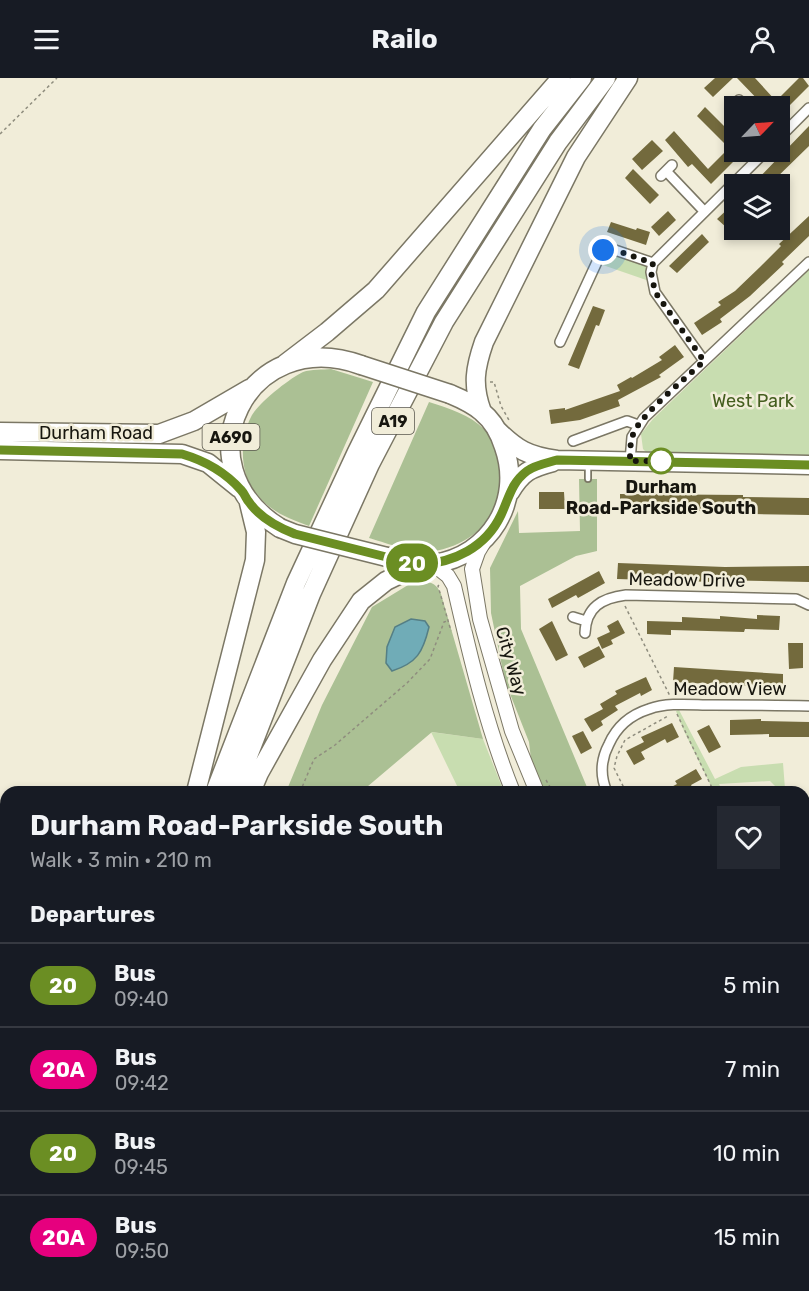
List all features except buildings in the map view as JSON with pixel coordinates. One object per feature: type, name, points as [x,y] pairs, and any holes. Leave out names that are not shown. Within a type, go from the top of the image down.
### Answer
[{"type":"highway","points":[[285,363],[327,332],[376,290],[561,78]]},
{"type":"highway","name":"A19","points":[[217,786],[296,583],[426,312],[542,129],[582,78]]},
{"type":"highway","name":"A19","points":[[236,786],[311,594],[370,464],[438,332],[558,142],[606,78]]},
{"type":"highway","points":[[482,412],[476,395],[475,381],[477,362],[484,342],[576,157],[628,78]]},
{"type":"highway","name":"A690","points":[[557,460],[534,467],[517,479],[502,514],[487,538],[452,559],[426,564],[387,557],[295,534],[263,518],[246,497],[232,465],[231,437],[238,410],[253,386],[285,363],[320,358],[346,360],[468,402],[482,412],[496,429],[519,450],[533,457],[588,461],[809,465]]},
{"type":"highway","name":"Durham Road","points":[[0,432],[159,434],[194,421],[253,386]]},
{"type":"highway","points":[[496,429],[507,456],[510,492]]},
{"type":"highway","name":"Durham Road","points":[[0,450],[182,454],[208,463],[246,497]]},
{"type":"highway","points":[[198,786],[255,560],[256,532],[246,497]]},
{"type":"highway","points":[[254,786],[322,660],[360,601],[386,580],[426,564]]},
{"type":"main road","name":"City Way","points":[[487,538],[478,552],[472,569],[474,590],[512,731],[535,786]]},
{"type":"main road","points":[[426,564],[448,576]]},
{"type":"main road","name":"City Way","points":[[448,576],[454,586],[492,737],[511,786]]},
{"type":"street","points":[[790,127],[809,108]]},
{"type":"street","points":[[704,361],[655,292],[651,272],[653,263],[755,162]]},
{"type":"street","points":[[666,171],[704,211]]},
{"type":"street","points":[[560,342],[603,250],[609,248],[653,263]]},
{"type":"street","points":[[630,461],[632,436],[638,425],[809,262]]},
{"type":"street","points":[[573,441],[627,421],[638,425]]},
{"type":"street","name":"Meadow Drive","points":[[586,621],[593,608],[602,600],[620,596],[796,599],[809,604]]},
{"type":"street","points":[[573,617],[586,621],[585,633]]},
{"type":"street","name":"Meadow View","points":[[604,786],[602,766],[614,732],[637,713],[651,708],[674,705],[809,706]]},
{"type":"lane","points":[[588,461],[588,479]]},
{"type":"path","points":[[0,134],[57,78]]},
{"type":"path","points":[[303,786],[314,759],[335,745],[398,690],[430,658],[444,622],[448,620],[438,586],[448,576]]},
{"type":"path","points":[[620,596],[674,705]]},
{"type":"path","points":[[623,786],[614,768],[616,756],[625,740],[676,711],[711,786]]},
{"type":"green space","points":[[602,251],[653,263],[652,282],[597,263]]},
{"type":"green space","name":"West Park","points":[[809,270],[809,458],[648,454],[643,449],[641,434],[653,419]]},
{"type":"green space","points":[[331,369],[373,382],[309,526],[286,517],[260,499],[246,475],[243,445],[251,417],[274,392],[303,372]]},
{"type":"green space","points":[[429,402],[466,416],[487,432],[496,450],[501,469],[502,487],[489,519],[477,531],[462,542],[445,549],[421,552],[369,538]]},
{"type":"green space","points":[[579,479],[597,479],[597,551],[576,556],[520,586],[521,629],[586,786],[534,786],[529,742],[505,681],[491,613],[490,568],[518,511],[519,533],[580,531]]},
{"type":"green space","points":[[422,581],[434,584],[441,594],[483,739],[432,732],[368,786],[288,786],[322,705],[372,607],[413,582]]},
{"type":"green space","points":[[679,710],[715,779],[741,767],[783,763],[785,786],[775,786],[770,781],[711,786],[676,711]]},
{"type":"green space","points":[[431,732],[483,739],[502,786],[457,786]]},
{"type":"water","points":[[411,619],[425,621],[429,627],[424,643],[413,660],[392,671],[386,663],[387,647],[395,627]]},
{"type":"bus line","name":"20","points":[[0,450],[182,454],[208,463],[221,471],[243,491],[249,503],[263,518],[280,528],[295,534],[418,565],[452,559],[487,538],[502,514],[517,479],[534,467],[557,460],[809,465]]},
{"type":"place","name":"Durham Road-Parkside South","points":[[661,461]]},
{"type":"route","points":[[603,250],[609,248],[653,263],[651,272],[655,292],[704,361],[644,418],[632,436],[630,461],[661,461]]}]
